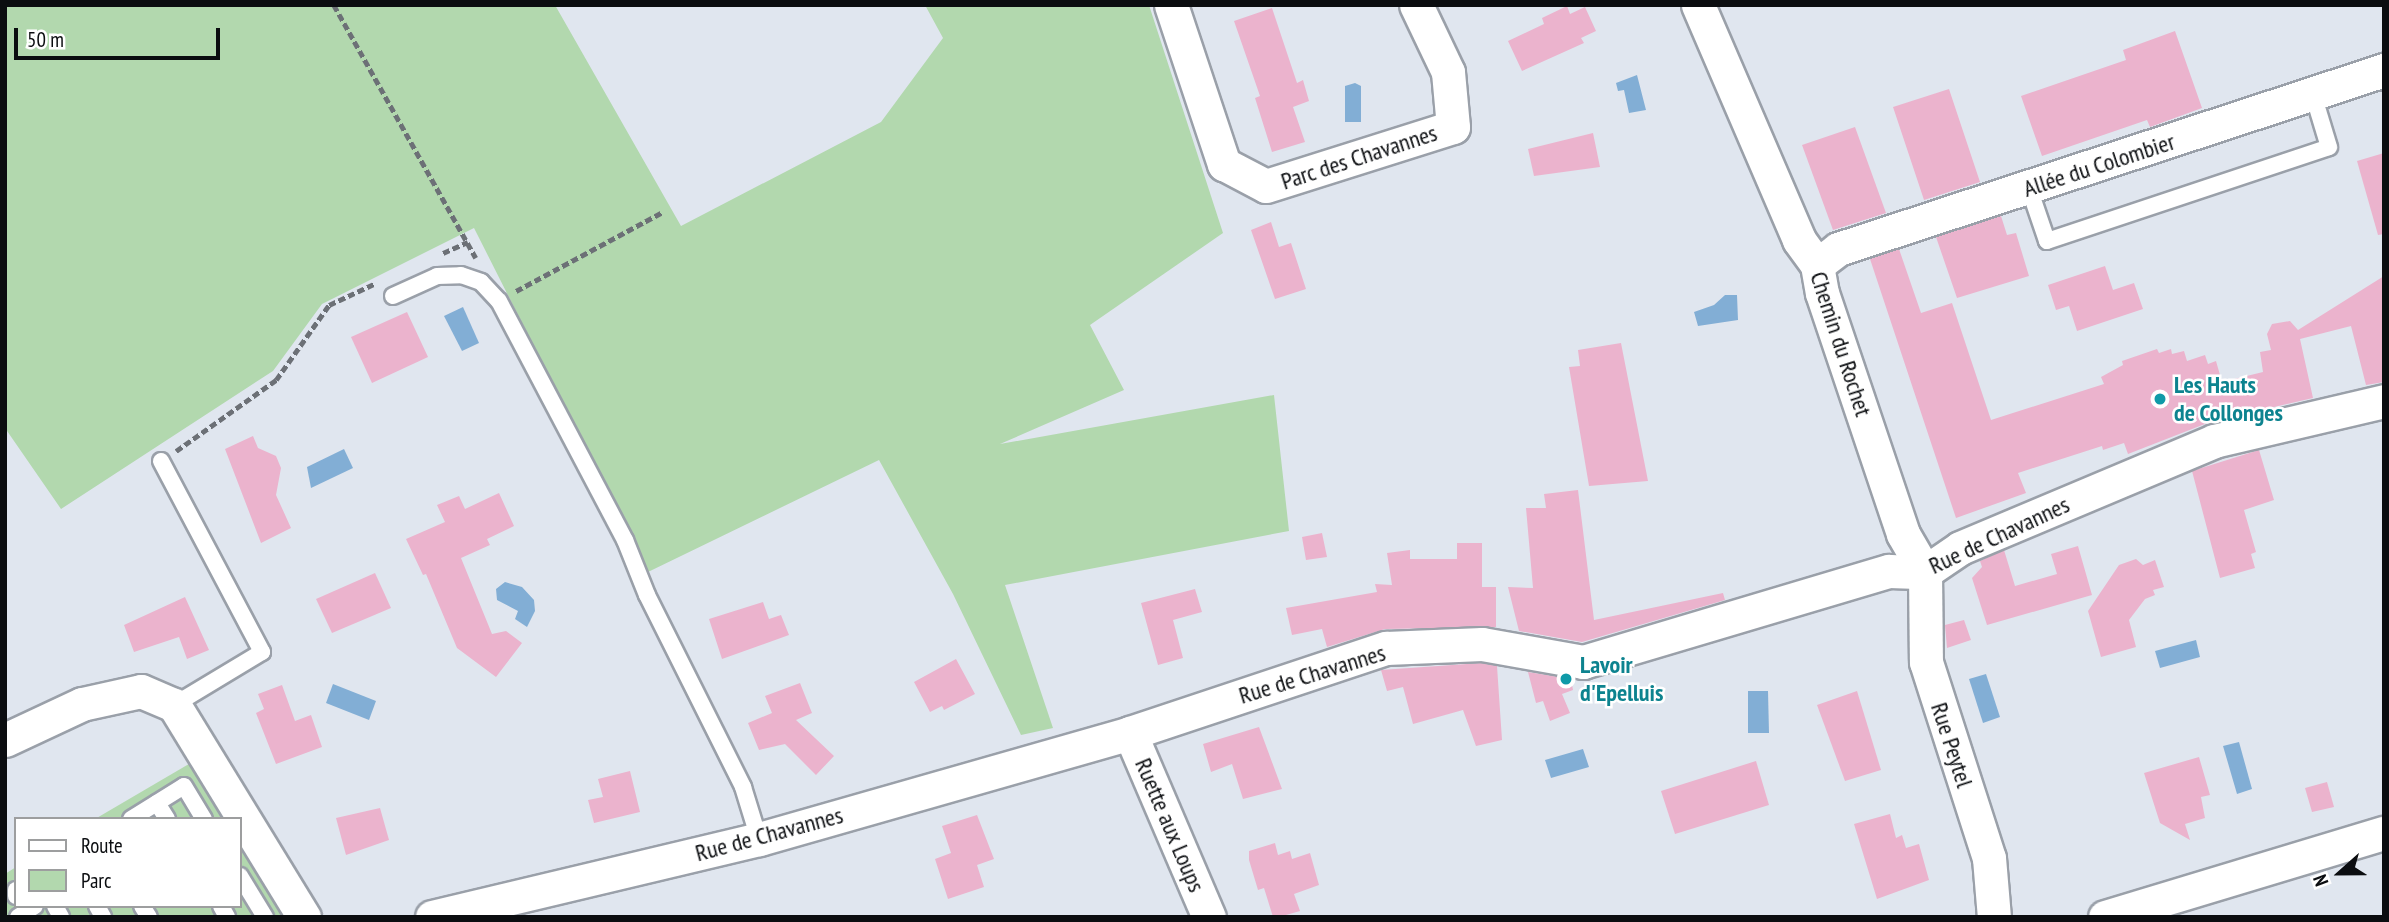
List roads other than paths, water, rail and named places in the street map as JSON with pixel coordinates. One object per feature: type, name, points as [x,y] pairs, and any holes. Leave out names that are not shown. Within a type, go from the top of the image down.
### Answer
[{"type":"street","name":"Parc des Chavannes","points":[[1171,5],[1224,163],[1266,186],[1453,127],[1448,72],[1416,5]]},
{"type":"street","name":"Chemin du Rochet","points":[[1698,5],[1799,240],[1817,265],[1822,293],[1903,534],[1925,572]]},
{"type":"street","name":"Allée du Colombier","points":[[1817,265],[1838,248],[2029,188],[2384,70]]},
{"type":"street","name":"Rue de Chavannes","points":[[432,917],[759,839],[1130,733],[1386,648],[1482,644],[1583,662],[1889,571],[1925,572],[1960,548],[2214,441],[2384,401]]},
{"type":"street","name":"Rue Peytel","points":[[1925,572],[1926,662],[1989,858],[1994,917]]},
{"type":"street","points":[[5,740],[82,704],[141,691],[174,705],[304,917]]},
{"type":"street","name":"Ruette aux Loups","points":[[1130,733],[1209,917]]},
{"type":"street","points":[[2105,917],[2384,833]]},
{"type":"lane","points":[[2029,188],[2047,241],[2329,147],[2314,94]]},
{"type":"lane","points":[[393,296],[438,276],[461,275],[481,282],[499,301],[625,540],[647,595],[743,787],[759,839]]},
{"type":"lane","points":[[161,461],[262,652],[174,705]]},
{"type":"lane","points":[[134,817],[184,786],[203,817]]},
{"type":"lane","points":[[157,803],[166,817]]},
{"type":"lane","points":[[242,879],[265,917]]},
{"type":"water","points":[[1637,75],[1646,110],[1629,113],[1624,90],[1618,91],[1616,83]]},
{"type":"water","points":[[1355,83],[1361,86],[1361,122],[1345,122],[1345,86]]},
{"type":"water","points":[[1725,295],[1737,295],[1738,320],[1698,326],[1694,312],[1714,305]]},
{"type":"water","points":[[463,307],[479,343],[462,351],[444,316]]},
{"type":"water","points":[[344,449],[353,468],[311,488],[307,467]]},
{"type":"water","points":[[505,582],[522,587],[534,600],[535,611],[527,627],[515,619],[518,611],[497,600],[496,589]]},
{"type":"water","points":[[2196,640],[2200,657],[2160,668],[2155,651]]},
{"type":"water","points":[[1986,674],[2000,717],[1983,723],[1969,679]]},
{"type":"water","points":[[333,684],[376,701],[369,720],[326,703]]},
{"type":"water","points":[[1748,691],[1768,691],[1769,733],[1748,733]]},
{"type":"water","points":[[2239,742],[2252,789],[2237,794],[2223,746]]},
{"type":"water","points":[[1583,749],[1589,767],[1551,778],[1545,760]]},
{"type":"place","name":"Les Hauts de Collonges","points":[[2160,399]]},
{"type":"place","name":"Lavoir d'Epelluis","points":[[1566,679]]}]
